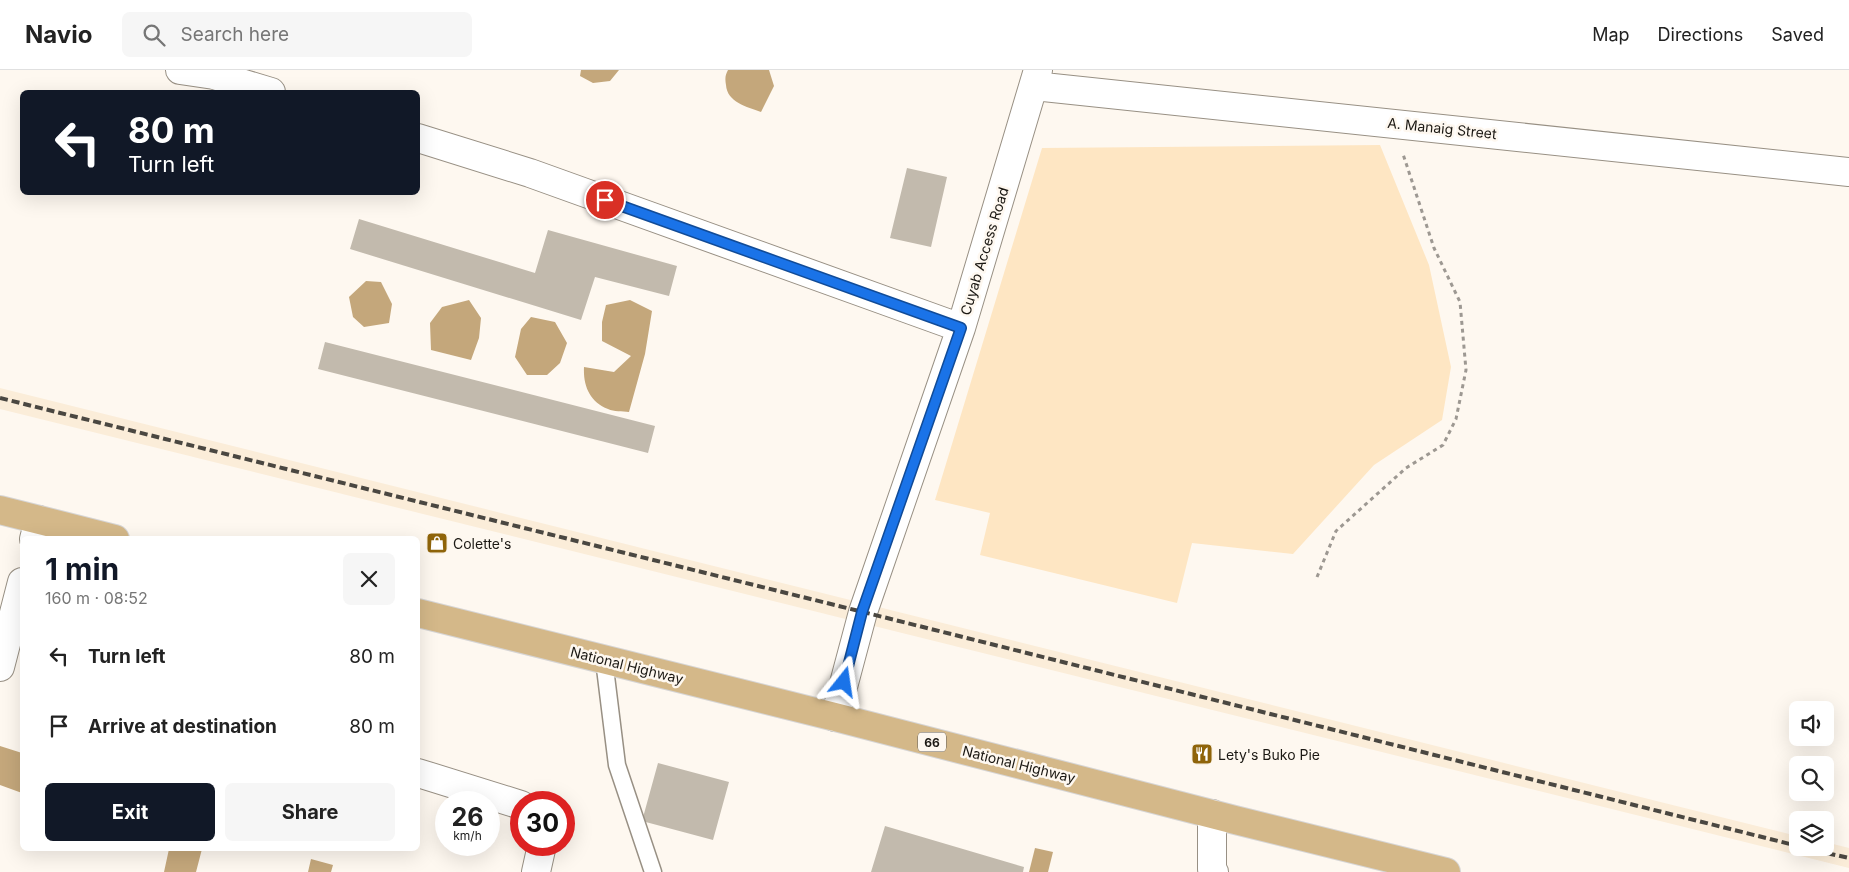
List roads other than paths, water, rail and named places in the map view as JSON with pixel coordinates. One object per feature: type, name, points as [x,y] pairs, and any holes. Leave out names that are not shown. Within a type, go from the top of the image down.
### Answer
[{"type":"main road","points":[[0,510],[36,529],[91,536]]},
{"type":"main road","name":"National Highway","points":[[420,614],[835,717],[1446,872]]},
{"type":"street","points":[[180,70],[214,75],[265,90]]},
{"type":"street","name":"A. Manaig Street","points":[[1036,78],[1393,123],[1849,172]]},
{"type":"street","name":"Cuyab Access Road","points":[[835,717],[862,612],[961,328],[1036,78]]},
{"type":"street","points":[[420,139],[530,172],[961,328]]},
{"type":"street","points":[[0,667],[20,590]]},
{"type":"street","points":[[420,773],[510,801]]},
{"type":"street","points":[[1212,814],[1212,869],[1214,872]]},
{"type":"street","points":[[536,872],[540,856]]},
{"type":"lane","points":[[604,660],[617,765],[653,872]]},
{"type":"railway","points":[[0,398],[1789,844]]},
{"type":"railway","points":[[1834,855],[1849,858]]},
{"type":"place","name":"Colette's","points":[[437,543]]},
{"type":"place","name":"Lety's Buko Pie","points":[[1202,754]]}]
